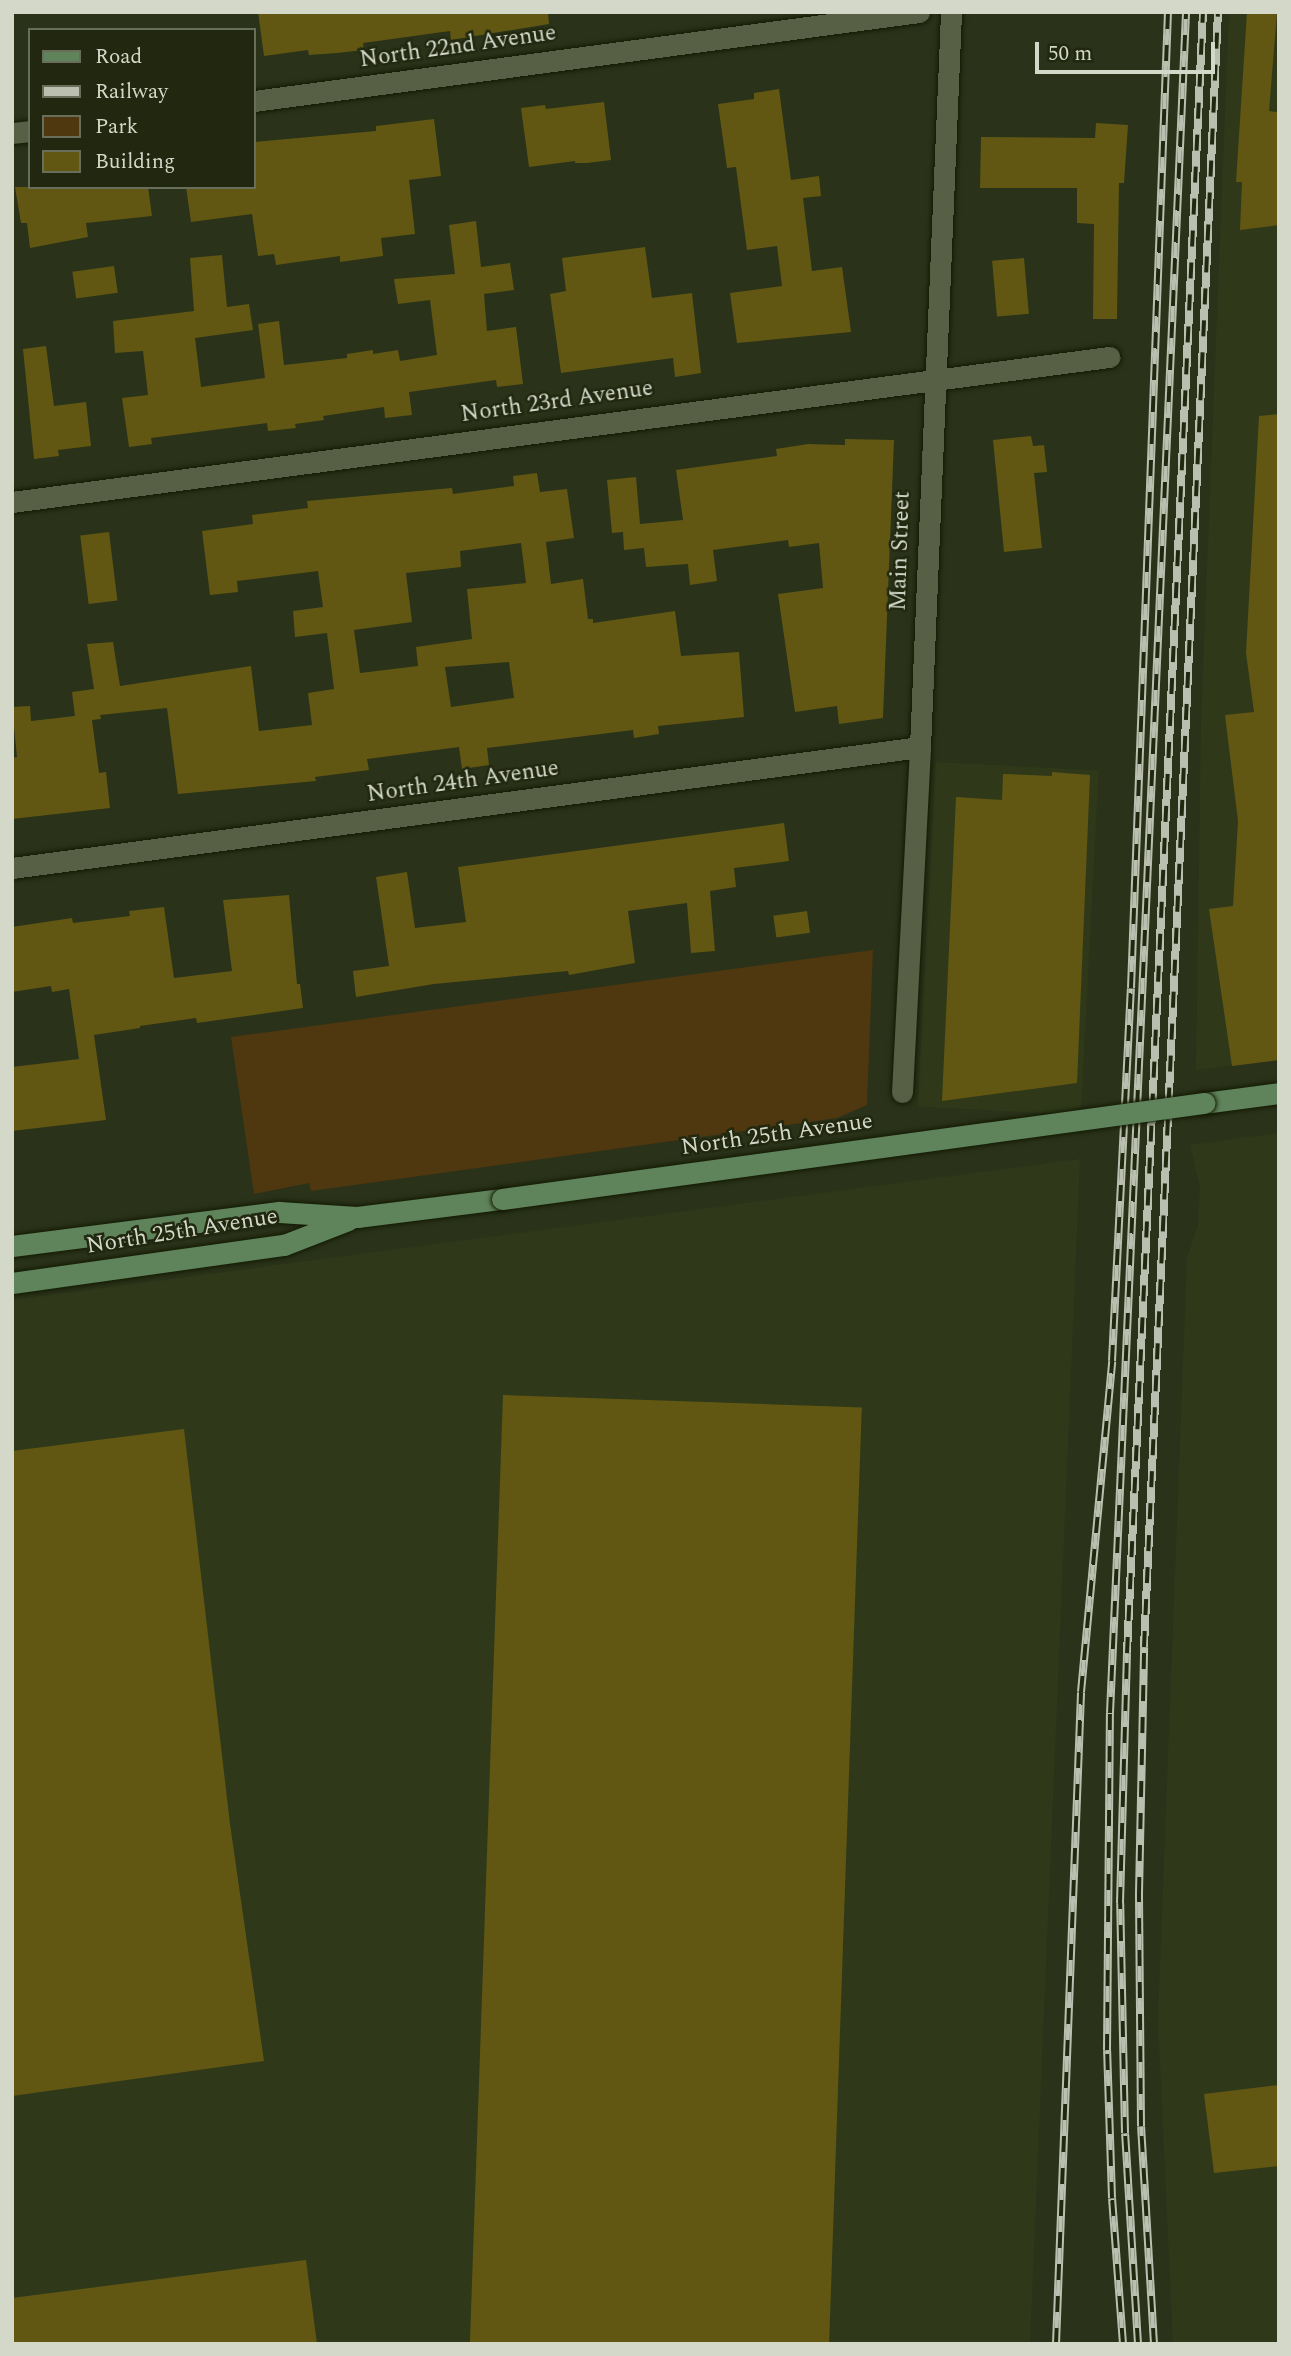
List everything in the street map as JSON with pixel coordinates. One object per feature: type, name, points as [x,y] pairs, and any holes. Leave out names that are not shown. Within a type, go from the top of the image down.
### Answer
[{"type":"main road","name":"North 25th Avenue","points":[[12,1246],[279,1212],[357,1217],[1279,1093]]},
{"type":"main road","name":"North 25th Avenue","points":[[12,1283],[284,1245],[357,1217]]},
{"type":"street","name":"North 22nd Avenue","points":[[256,101],[919,12]]},
{"type":"street","name":"Main Street","points":[[902,1093],[920,747],[951,12]]},
{"type":"street","name":"North 23rd Avenue","points":[[12,502],[1109,356]]},
{"type":"street","name":"North 24th Avenue","points":[[12,868],[920,747]]},
{"type":"shaded area","points":[[1229,12],[1279,12],[1279,1059],[1196,1070],[1201,722]]},
{"type":"shaded area","points":[[936,762],[1099,771],[1081,1115],[918,1107]]},
{"type":"shaded area","points":[[1279,1133],[1279,2344],[1173,2344],[1158,2020],[1187,1258],[1198,1225],[1200,1187],[1190,1145]]},
{"type":"shaded area","points":[[1080,1159],[1030,2344],[12,2344],[12,1300]]},
{"type":"green space","points":[[873,950],[867,1105],[837,1118],[311,1191],[309,1183],[254,1194],[231,1037]]},
{"type":"building","points":[[258,12],[548,12],[549,24],[451,40],[450,31],[363,43],[364,50],[309,55],[308,50],[264,56]]},
{"type":"building","points":[[1247,12],[1277,12],[1269,111],[1277,112],[1279,225],[1240,230],[1242,182],[1236,182]]},
{"type":"building","points":[[779,89],[791,180],[819,176],[821,196],[803,198],[812,271],[842,267],[851,332],[737,343],[730,293],[782,286],[777,246],[747,250],[736,167],[727,168],[718,104],[754,99],[754,93]]},
{"type":"building","points":[[604,102],[611,160],[529,167],[521,108],[545,105],[546,109]]},
{"type":"building","points":[[434,119],[441,176],[409,180],[415,234],[381,238],[383,256],[340,262],[340,256],[276,265],[274,254],[258,256],[252,214],[191,222],[186,189],[256,189],[256,142],[376,131],[376,126]]},
{"type":"building","points":[[1096,123],[1128,125],[1124,183],[1119,183],[1117,319],[1093,319],[1094,224],[1077,223],[1077,188],[980,188],[981,137],[1095,138]]},
{"type":"building","points":[[15,187],[148,189],[152,216],[86,223],[88,237],[30,248],[27,223],[21,223]]},
{"type":"building","points":[[476,221],[481,267],[510,263],[514,290],[484,294],[487,331],[516,327],[523,384],[497,387],[496,380],[409,392],[412,415],[385,418],[384,407],[323,416],[324,420],[295,424],[296,428],[268,431],[267,423],[151,438],[152,444],[129,447],[122,398],[148,395],[143,351],[115,353],[113,321],[194,311],[190,258],[222,255],[227,307],[249,304],[253,330],[195,338],[201,387],[265,378],[258,324],[279,321],[284,365],[347,358],[347,354],[373,350],[373,354],[398,350],[400,361],[437,355],[430,300],[398,304],[394,279],[455,274],[449,225]]},
{"type":"building","points":[[645,247],[652,298],[692,293],[701,373],[675,377],[673,358],[561,373],[550,294],[566,291],[562,258]]},
{"type":"building","points":[[1024,258],[1029,314],[997,317],[992,261]]},
{"type":"building","points":[[114,266],[118,293],[76,299],[72,272]]},
{"type":"building","points":[[46,346],[54,406],[86,402],[91,446],[58,450],[59,456],[34,459],[23,349]]},
{"type":"building","points":[[1279,414],[1279,1060],[1232,1066],[1209,909],[1233,906],[1238,821],[1225,715],[1254,712],[1246,653],[1259,416]]},
{"type":"building","points":[[1031,436],[1033,446],[1044,445],[1047,472],[1034,473],[1042,548],[1004,552],[993,440]]},
{"type":"building","points":[[845,439],[894,440],[883,718],[839,724],[837,706],[795,712],[778,594],[823,588],[819,543],[789,547],[788,540],[713,550],[717,581],[690,585],[688,564],[646,567],[644,548],[624,550],[623,532],[612,533],[607,480],[636,477],[640,524],[683,520],[676,470],[777,456],[776,449],[808,444],[845,445]]},
{"type":"building","points":[[537,473],[540,492],[567,489],[574,538],[546,542],[551,584],[583,579],[588,619],[593,619],[593,623],[675,611],[681,656],[739,652],[744,717],[658,726],[659,734],[634,738],[633,730],[487,748],[489,765],[462,769],[459,747],[367,759],[369,770],[315,777],[316,781],[178,794],[167,708],[100,715],[101,719],[92,720],[99,773],[106,772],[110,808],[12,819],[12,758],[17,757],[12,707],[30,706],[31,721],[75,716],[72,692],[94,689],[87,644],[113,642],[120,686],[251,666],[259,731],[312,725],[308,693],[334,689],[327,633],[295,637],[293,611],[323,607],[318,571],[237,581],[238,592],[210,595],[202,531],[253,524],[252,515],[308,508],[307,501],[452,488],[453,494],[514,486],[513,476]],"holes":[[[521,543],[526,583],[467,589],[472,639],[416,647],[418,666],[360,673],[354,630],[412,622],[406,573],[461,567],[460,551]],[[509,662],[514,698],[451,707],[445,667]]]},
{"type":"building","points":[[109,532],[117,600],[89,604],[80,536]]},
{"type":"building","points":[[1052,772],[1090,775],[1077,1083],[942,1101],[956,797],[1002,800],[1003,774],[1052,776]]},
{"type":"building","points":[[784,823],[789,861],[734,868],[736,887],[710,891],[715,951],[691,953],[687,903],[628,911],[635,963],[569,975],[568,971],[434,984],[356,997],[353,971],[389,966],[376,877],[407,872],[415,928],[466,922],[458,867]]},
{"type":"building","points":[[289,895],[297,984],[300,984],[303,1008],[197,1023],[196,1018],[94,1035],[106,1120],[12,1131],[12,1067],[79,1059],[69,989],[52,992],[51,986],[12,992],[12,927],[72,918],[73,923],[130,916],[129,911],[164,907],[174,978],[232,971],[223,900]]},
{"type":"building","points":[[807,911],[810,933],[776,938],[773,916]]},
{"type":"building","points":[[503,1395],[862,1408],[829,2344],[470,2344]]},
{"type":"building","points":[[184,1429],[230,1824],[264,2061],[12,2096],[12,1451]]},
{"type":"building","points":[[1279,2085],[1279,2166],[1214,2173],[1204,2094]]},
{"type":"building","points":[[306,2260],[317,2344],[12,2344],[12,2298]]},
{"type":"railway","points":[[1056,2344],[1081,1692],[1112,1361],[1131,988],[1168,12]]},
{"type":"railway","points":[[1123,2344],[1112,2198],[1107,2050],[1110,1713],[1186,12]]},
{"type":"railway","points":[[1138,2344],[1125,2133],[1120,1903],[1127,1653],[1203,12]]},
{"type":"railway","points":[[1154,2344],[1141,2126],[1139,1893],[1144,1647],[1218,12]]}]
